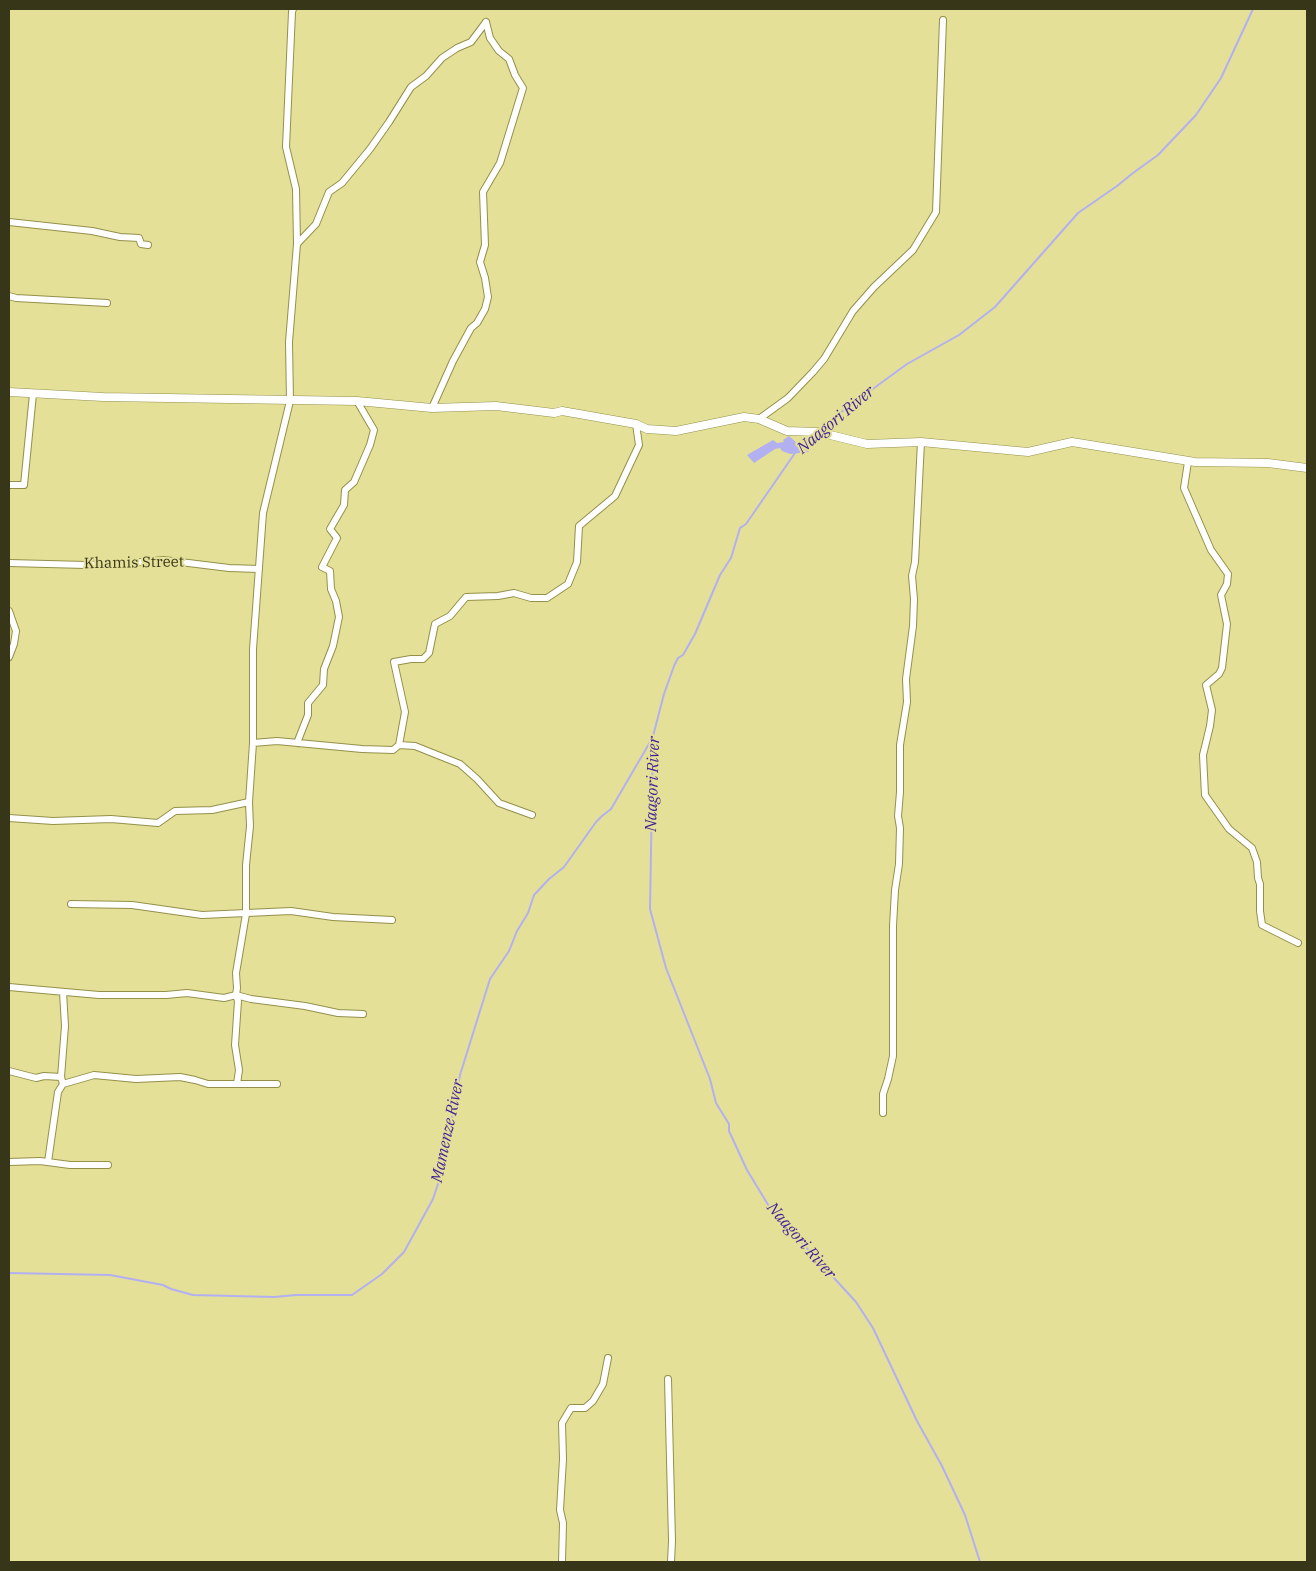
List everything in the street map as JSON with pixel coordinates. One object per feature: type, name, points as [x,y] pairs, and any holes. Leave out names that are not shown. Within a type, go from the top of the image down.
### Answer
[{"type":"street","points":[[237,1084],[239,1070],[235,1045],[238,1001],[236,994],[236,972],[246,914],[246,865],[250,826],[249,802],[253,743],[253,649],[263,513],[290,401],[289,342],[296,244],[296,188],[286,147],[293,9]]},
{"type":"street","points":[[759,419],[788,398],[813,372],[824,359],[853,311],[874,287],[913,250],[936,212],[943,20]]},
{"type":"street","points":[[296,244],[316,224],[329,192],[342,183],[370,149],[411,87],[426,76],[442,58],[457,48],[471,42],[486,22],[490,38],[499,51],[509,58],[515,75],[523,88],[500,163],[483,192],[485,245],[480,262],[488,297],[485,309],[477,323],[471,328],[453,361],[432,408]]},
{"type":"street","points":[[9,222],[92,230],[120,237],[139,238],[141,244],[148,245]]},
{"type":"street","points":[[9,296],[107,303]]},
{"type":"street","points":[[9,392],[290,401],[357,401],[432,408],[496,406],[554,413],[562,411],[636,424],[647,428],[676,431],[744,417],[759,419],[787,431],[818,432],[867,444],[921,442],[1028,452],[1072,442],[1188,462],[1268,463],[1307,468]]},
{"type":"street","points":[[9,485],[24,485],[33,394]]},
{"type":"street","points":[[297,743],[308,715],[308,704],[323,685],[324,669],[333,646],[339,617],[336,601],[331,590],[330,571],[322,567],[337,538],[330,530],[344,505],[345,490],[354,482],[370,445],[374,430],[357,401]]},
{"type":"street","points":[[253,743],[277,741],[393,750],[399,745],[405,712],[394,662],[423,659],[429,653],[435,624],[450,616],[466,597],[498,596],[514,593],[531,598],[547,598],[568,584],[577,562],[579,526],[615,496],[639,445],[636,424]]},
{"type":"street","points":[[883,1113],[883,1094],[893,1056],[893,926],[894,890],[900,846],[898,816],[900,744],[907,702],[906,679],[913,626],[914,599],[912,576],[916,544],[921,442]]},
{"type":"street","points":[[1188,462],[1184,488],[1211,550],[1228,574],[1227,584],[1221,595],[1228,624],[1222,668],[1206,685],[1212,710],[1203,755],[1205,795],[1229,829],[1252,848],[1257,862],[1260,884],[1262,925],[1298,943]]},
{"type":"street","name":"Khamis Street","points":[[9,563],[86,564],[164,560],[229,568],[259,569]]},
{"type":"street","points":[[9,611],[16,631],[9,657]]},
{"type":"street","points":[[399,745],[416,746],[460,764],[499,803],[532,816]]},
{"type":"street","points":[[9,818],[53,821],[111,820],[158,823],[176,811],[212,810],[249,802]]},
{"type":"street","points":[[71,904],[132,904],[202,915],[291,911],[333,917],[392,920]]},
{"type":"street","points":[[9,987],[99,995],[135,996],[187,993],[224,998],[236,994],[251,999],[305,1006],[338,1013],[363,1014]]},
{"type":"street","points":[[48,1162],[58,1092],[62,1080],[65,1026],[63,992]]},
{"type":"street","points":[[9,1071],[36,1078],[44,1076],[62,1080],[94,1075],[136,1079],[180,1077],[208,1084],[277,1084]]},
{"type":"street","points":[[9,1162],[48,1162],[70,1165],[108,1164]]},
{"type":"street","points":[[562,1562],[564,1523],[560,1510],[563,1459],[562,1423],[571,1408],[585,1408],[594,1401],[604,1384],[608,1358]]},
{"type":"street","points":[[668,1379],[671,1562]]},
{"type":"water","points":[[789,436],[799,445],[807,447],[809,452],[790,454],[782,451],[780,448],[775,449],[754,463],[747,455],[773,440],[777,443],[784,442],[783,440]]},
{"type":"waterway","name":"Naagori River","points":[[820,430],[822,426],[907,364],[959,335],[995,307],[1078,213],[1158,155],[1196,115],[1221,78],[1253,9]]},
{"type":"waterway","name":"Naagori River","points":[[800,445],[815,435]]},
{"type":"waterway","name":"Naagori River","points":[[795,453],[746,524],[740,528],[731,558],[720,575],[695,634],[674,666],[664,694],[653,736],[650,909],[666,968],[710,1079],[716,1103],[729,1124],[729,1131],[747,1170],[770,1208],[856,1302],[873,1328],[917,1421],[942,1466],[965,1515],[980,1562]]},
{"type":"waterway","name":"Mamenze River","points":[[9,1273],[110,1275],[163,1285],[193,1295],[274,1297],[352,1295],[382,1274],[404,1252],[433,1199],[441,1175],[460,1075],[490,979],[509,951],[517,931],[528,913],[534,895],[564,867],[596,822],[611,809],[653,737]]}]
